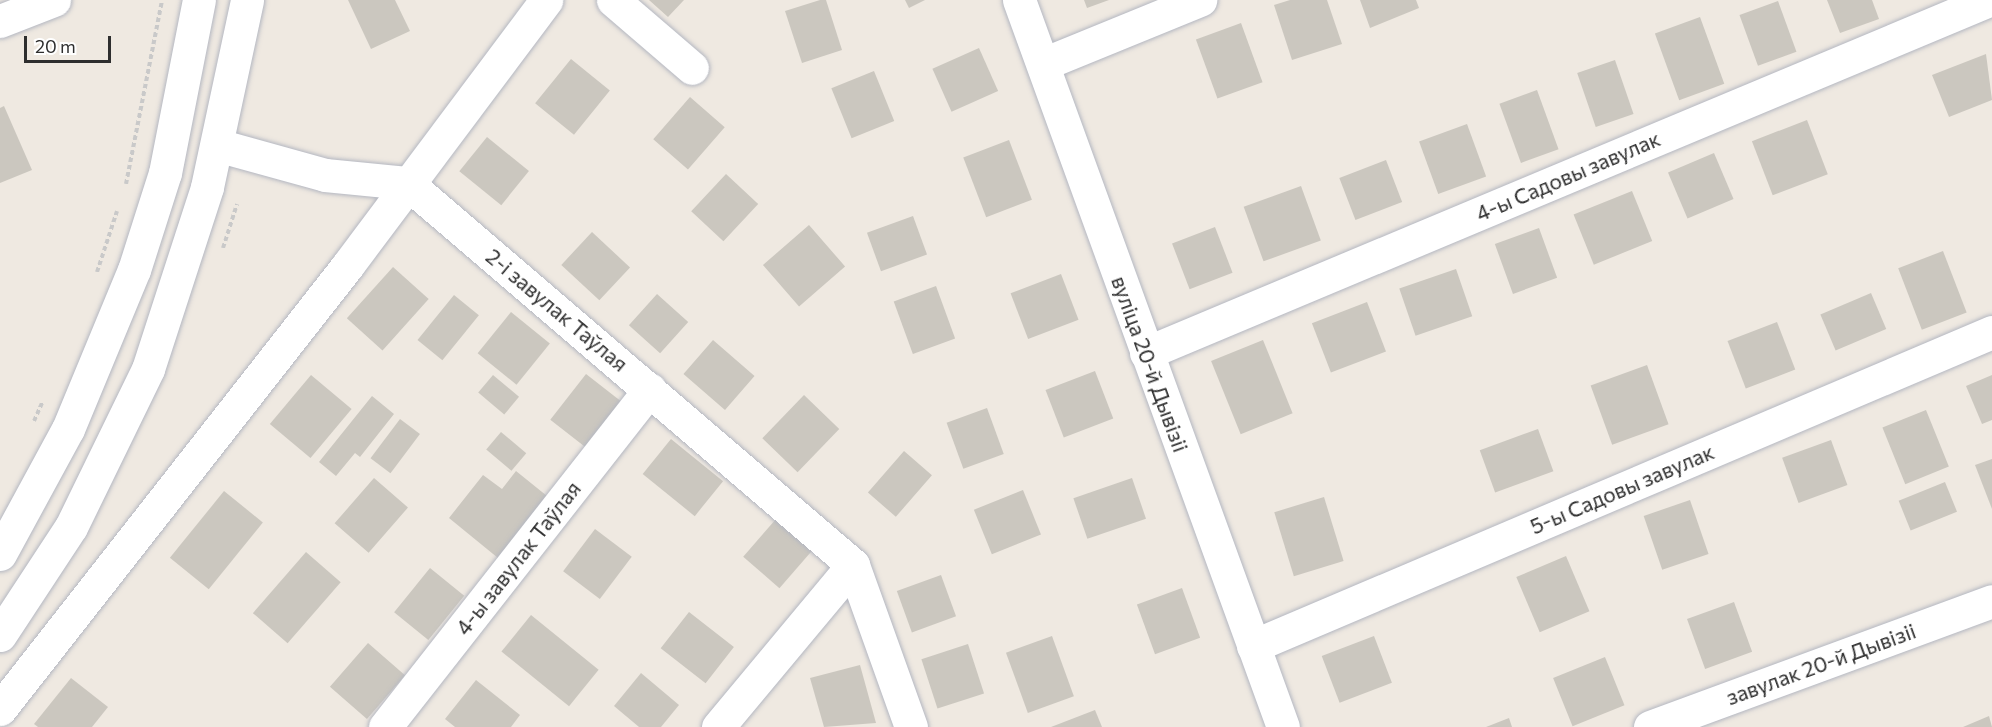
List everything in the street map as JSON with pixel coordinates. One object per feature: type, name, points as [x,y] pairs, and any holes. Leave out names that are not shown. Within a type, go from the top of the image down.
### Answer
[{"type":"street","points":[[0,21],[54,0]]},
{"type":"street","points":[[0,554],[68,429],[134,270],[165,173],[198,0]]},
{"type":"street","points":[[0,635],[72,527],[148,369],[217,145],[247,0]]},
{"type":"street","points":[[0,709],[546,0]]},
{"type":"street","points":[[613,0],[692,68]]},
{"type":"street","name":"вуліца 20-й Дывізіі","points":[[1019,0],[1283,727]]},
{"type":"street","points":[[1043,64],[1200,0]]},
{"type":"street","name":"4-ы Садовы завулак","points":[[1146,353],[1989,0]]},
{"type":"street","points":[[217,145],[325,175],[407,183]]},
{"type":"street","name":"2-і завулак Таўлая","points":[[407,183],[853,565],[911,727]]},
{"type":"street","name":"5-ы Садовы завулак","points":[[1253,646],[1992,332]]},
{"type":"street","name":"4-ы завулак Таўлая","points":[[385,727],[650,389]]},
{"type":"street","points":[[718,727],[853,565]]},
{"type":"street","name":"завулак 20-й Дывізіі","points":[[1650,727],[1992,601]]},
{"type":"path","points":[[95,276],[126,186],[162,0]]},
{"type":"path","points":[[31,427],[46,395]]},
{"type":"building","points":[[348,0],[395,0],[410,31],[371,49]]},
{"type":"building","points":[[649,0],[684,0],[668,17]]},
{"type":"building","points":[[826,0],[842,50],[802,63],[785,11]]},
{"type":"building","points":[[905,0],[925,0],[909,8]]},
{"type":"building","points":[[1084,0],[1109,0],[1087,8]]},
{"type":"building","points":[[1290,0],[1327,0],[1342,44],[1292,60],[1274,5]]},
{"type":"building","points":[[1360,0],[1416,0],[1419,8],[1370,28]]},
{"type":"building","points":[[1827,0],[1872,0],[1879,19],[1840,33]]},
{"type":"building","points":[[1778,1],[1796,52],[1758,66],[1739,15]]},
{"type":"building","points":[[1700,17],[1724,84],[1679,100],[1655,33]]},
{"type":"building","points":[[1241,23],[1263,82],[1217,99],[1196,39]]},
{"type":"building","points":[[979,48],[998,91],[952,112],[932,69]]},
{"type":"building","points":[[1986,54],[1992,100],[1949,117],[1932,75]]},
{"type":"building","points":[[571,59],[610,90],[574,135],[535,103]]},
{"type":"building","points":[[1615,60],[1634,114],[1596,127],[1577,73]]},
{"type":"building","points":[[874,71],[894,121],[852,138],[831,88]]},
{"type":"building","points":[[1537,90],[1559,149],[1521,163],[1499,104]]},
{"type":"building","points":[[690,97],[725,127],[688,169],[653,139]]},
{"type":"building","points":[[4,106],[32,170],[0,183],[0,108]]},
{"type":"building","points":[[1807,120],[1828,174],[1773,195],[1752,141]]},
{"type":"building","points":[[1467,124],[1486,177],[1438,194],[1419,141]]},
{"type":"building","points":[[487,137],[529,171],[501,205],[459,171]]},
{"type":"building","points":[[1009,140],[1032,200],[986,217],[963,158]]},
{"type":"building","points":[[1714,153],[1734,199],[1688,219],[1668,173]]},
{"type":"building","points":[[1386,160],[1402,202],[1355,220],[1339,178]]},
{"type":"building","points":[[726,174],[758,204],[723,241],[691,211]]},
{"type":"building","points":[[1301,186],[1321,241],[1264,261],[1244,207]]},
{"type":"building","points":[[1632,191],[1652,241],[1594,265],[1574,215]]},
{"type":"building","points":[[913,216],[927,255],[881,271],[867,233]]},
{"type":"building","points":[[809,225],[845,267],[799,307],[763,265]]},
{"type":"building","points":[[1215,227],[1233,273],[1190,289],[1172,243]]},
{"type":"building","points":[[1539,228],[1557,278],[1513,294],[1495,244]]},
{"type":"building","points":[[592,232],[630,267],[599,300],[561,265]]},
{"type":"building","points":[[1943,251],[1967,313],[1922,330],[1898,268]]},
{"type":"building","points":[[393,267],[429,299],[383,350],[347,318]]},
{"type":"building","points":[[1456,269],[1472,316],[1416,336],[1399,289]]},
{"type":"building","points":[[1061,274],[1079,320],[1028,339],[1011,293]]},
{"type":"building","points":[[936,286],[955,339],[913,354],[894,301]]},
{"type":"building","points":[[1871,293],[1886,329],[1836,350],[1820,314]]},
{"type":"building","points":[[657,294],[688,322],[660,353],[629,325]]},
{"type":"building","points":[[454,295],[479,315],[442,360],[417,340]]},
{"type":"building","points":[[1367,302],[1386,351],[1331,373],[1312,323]]},
{"type":"building","points":[[511,312],[550,343],[517,385],[478,353]]},
{"type":"building","points":[[1777,322],[1795,370],[1746,389],[1728,341]]},
{"type":"building","points":[[713,340],[755,376],[725,410],[683,374]]},
{"type":"building","points":[[1263,340],[1293,413],[1241,434],[1211,361]]},
{"type":"building","points":[[1647,365],[1669,424],[1612,445],[1591,386]]},
{"type":"building","points":[[1095,371],[1113,419],[1064,438],[1046,390]]},
{"type":"building","points":[[586,374],[622,402],[587,448],[550,420]]},
{"type":"building","points":[[311,375],[352,409],[310,458],[270,424]]},
{"type":"building","points":[[493,375],[519,397],[504,414],[478,393]]},
{"type":"building","points":[[1992,375],[1992,420],[1982,424],[1966,386]]},
{"type":"building","points":[[804,395],[839,429],[798,472],[762,438]]},
{"type":"building","points":[[372,396],[394,414],[360,457],[355,453],[336,476],[319,462]]},
{"type":"building","points":[[987,408],[1004,454],[963,469],[947,423]]},
{"type":"building","points":[[1926,410],[1949,467],[1905,484],[1882,428]]},
{"type":"building","points":[[400,419],[420,434],[390,473],[371,458]]},
{"type":"building","points":[[1538,429],[1553,471],[1495,492],[1480,450]]},
{"type":"building","points":[[501,432],[526,453],[511,471],[486,450]]},
{"type":"building","points":[[671,439],[723,481],[695,516],[643,474]]},
{"type":"building","points":[[1831,440],[1847,485],[1799,503],[1782,458]]},
{"type":"building","points":[[904,451],[932,475],[896,517],[868,493]]},
{"type":"building","points":[[1992,459],[1992,509],[1975,465]]},
{"type":"building","points":[[516,471],[547,496],[498,558],[449,518],[483,475],[502,489]]},
{"type":"building","points":[[374,478],[408,508],[369,553],[335,523]]},
{"type":"building","points":[[1132,478],[1146,519],[1087,539],[1073,498]]},
{"type":"building","points":[[1945,482],[1957,512],[1911,530],[1899,501]]},
{"type":"building","points":[[1023,490],[1041,535],[992,554],[974,510]]},
{"type":"building","points":[[224,491],[263,522],[209,589],[170,558]]},
{"type":"building","points":[[1324,497],[1344,561],[1294,576],[1274,512]]},
{"type":"building","points":[[1690,500],[1709,554],[1662,570],[1644,516]]},
{"type":"building","points":[[776,519],[812,550],[779,588],[743,557]]},
{"type":"building","points":[[595,529],[632,557],[600,599],[563,571]]},
{"type":"building","points":[[306,552],[341,582],[288,643],[253,613]]},
{"type":"building","points":[[1566,556],[1589,611],[1540,632],[1516,577]]},
{"type":"building","points":[[430,568],[464,596],[428,640],[394,612]]},
{"type":"building","points":[[941,575],[956,616],[912,632],[897,591]]},
{"type":"building","points":[[1182,588],[1200,638],[1155,654],[1137,604]]},
{"type":"building","points":[[1734,602],[1752,652],[1705,669],[1687,619]]},
{"type":"building","points":[[689,612],[734,647],[706,683],[661,648]]},
{"type":"building","points":[[531,615],[599,670],[569,706],[501,652]]},
{"type":"building","points":[[1052,636],[1074,696],[1028,713],[1006,653]]},
{"type":"building","points":[[1374,636],[1392,683],[1340,703],[1322,656]]},
{"type":"building","points":[[368,643],[405,675],[367,719],[330,687]]},
{"type":"building","points":[[968,644],[984,693],[937,709],[921,659]]},
{"type":"building","points":[[1605,657],[1624,705],[1573,726],[1553,678]]},
{"type":"building","points":[[860,665],[876,723],[824,727],[810,678]]},
{"type":"building","points":[[641,673],[679,705],[661,727],[639,727],[614,706]]},
{"type":"building","points":[[71,678],[108,707],[92,727],[38,727],[34,724]]},
{"type":"building","points":[[476,680],[520,715],[511,727],[455,727],[445,719]]},
{"type":"building","points":[[1095,710],[1102,727],[1051,727]]},
{"type":"building","points":[[1989,716],[1992,727],[1963,727]]},
{"type":"building","points":[[1509,718],[1512,727],[1486,727]]}]
